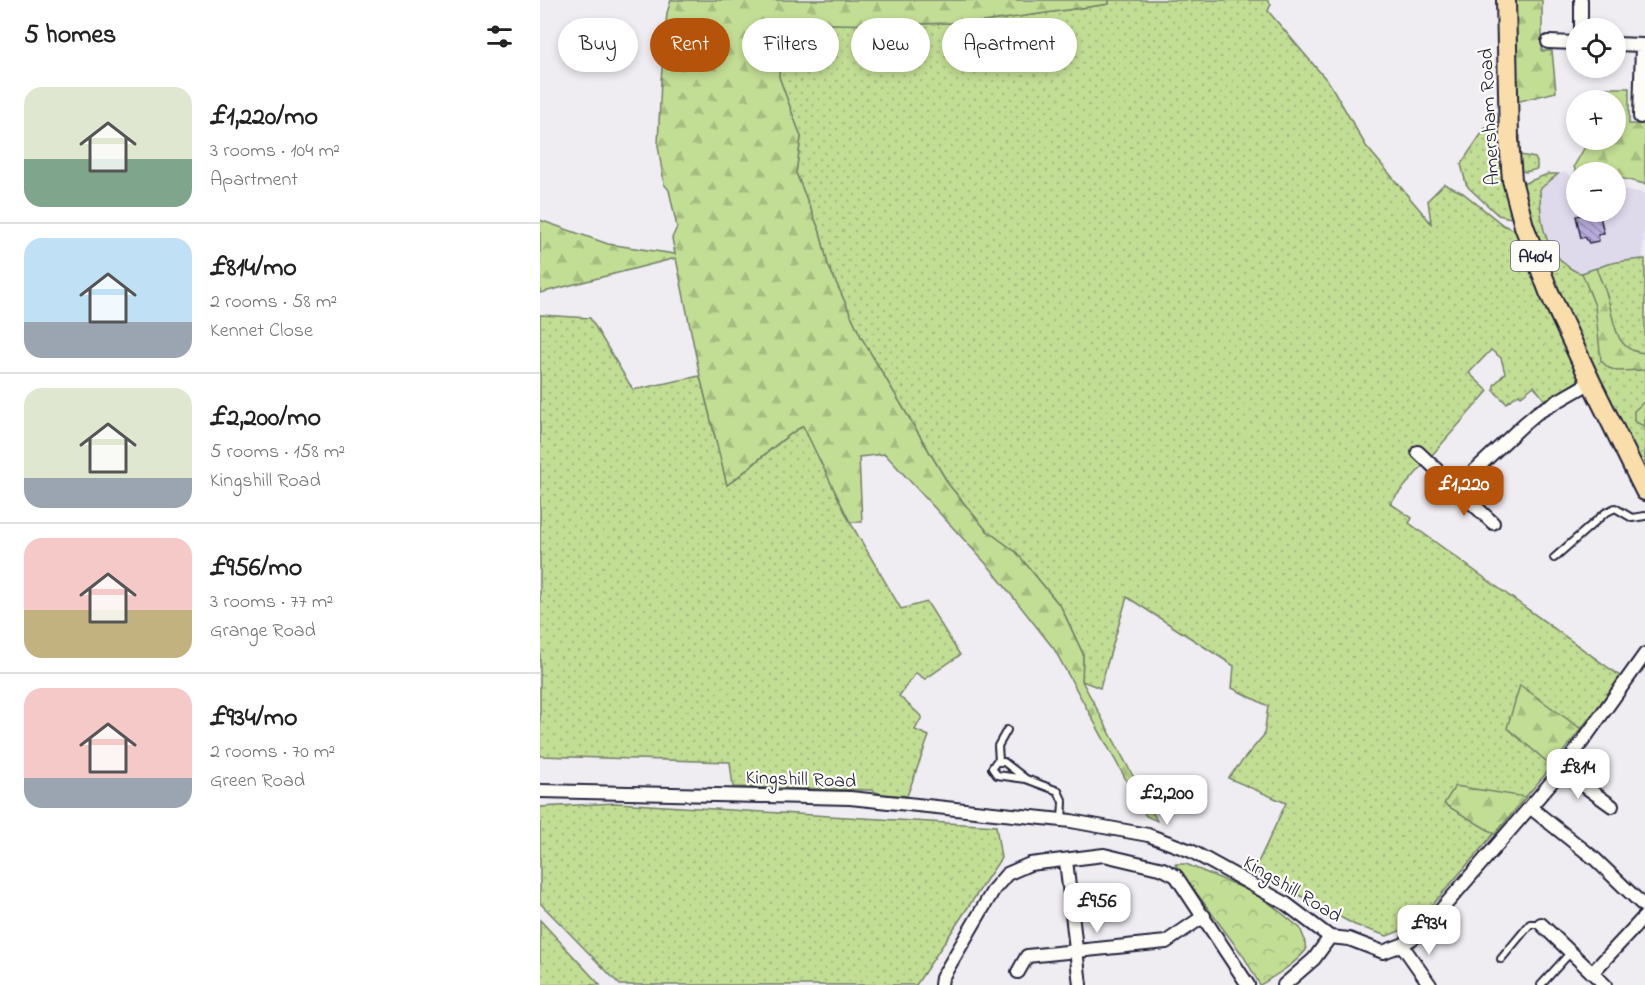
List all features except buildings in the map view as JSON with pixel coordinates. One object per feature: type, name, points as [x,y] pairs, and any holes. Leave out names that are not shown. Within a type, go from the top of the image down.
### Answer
[{"type":"main road","name":"Amersham Road","points":[[1506,0],[1512,180],[1524,226],[1540,270],[1591,382],[1645,491]]},
{"type":"street","points":[[1581,0],[1581,18]]},
{"type":"street","points":[[1548,42],[1566,43]]},
{"type":"street","points":[[1626,44],[1642,45],[1640,117]]},
{"type":"street","points":[[1456,488],[1537,413],[1591,382]]},
{"type":"street","points":[[1418,452],[1493,523]]},
{"type":"street","name":"Kingshill Road","points":[[540,791],[849,798],[1062,820],[1148,835],[1191,851],[1285,903],[1329,937],[1349,939],[1383,952],[1402,945],[1421,933],[1562,770],[1645,654]]},
{"type":"street","points":[[1562,770],[1612,806]]},
{"type":"street","points":[[1531,807],[1595,859],[1645,907]]},
{"type":"street","points":[[941,985],[942,978],[994,889],[1007,874],[1030,864],[1104,855],[1164,869],[1176,876],[1248,985]]},
{"type":"street","points":[[1066,860],[1080,985]]},
{"type":"street","points":[[1018,972],[1027,956],[1166,942],[1204,916]]},
{"type":"street","points":[[1592,973],[1645,916]]},
{"type":"street","points":[[1541,924],[1605,985]]},
{"type":"street","points":[[1284,985],[1314,959],[1329,937]]},
{"type":"street","points":[[1402,945],[1430,985]]},
{"type":"lane","points":[[1554,558],[1605,513],[1615,508],[1632,518],[1645,516]]},
{"type":"lane","points":[[999,761],[998,746],[1007,730]]},
{"type":"lane","points":[[999,761],[992,768],[997,775],[1026,779],[1058,791],[1063,801],[1062,820]]},
{"type":"lane","points":[[999,761],[1026,779]]},
{"type":"lane","points":[[1501,958],[1530,924],[1541,924]]},
{"type":"lane","points":[[1541,985],[1570,952]]},
{"type":"shaded area","points":[[1566,173],[1566,222],[1626,222],[1626,190],[1645,193],[1643,259],[1608,264],[1582,273],[1572,270],[1550,248],[1543,232],[1540,189],[1558,174]]},
{"type":"green space","points":[[671,0],[1109,0],[1109,4],[1010,18],[942,18],[942,23],[930,24],[930,18],[851,18],[851,24],[839,24],[839,18],[742,18],[742,72],[779,72],[801,137],[796,173],[820,232],[828,265],[861,337],[949,485],[986,530],[1016,552],[1061,607],[1083,654],[1082,681],[1157,821],[1146,816],[1054,649],[991,569],[885,454],[859,457],[862,522],[850,522],[803,426],[783,439],[727,485],[700,376],[676,258],[540,293],[540,220],[608,244],[675,254],[672,238],[677,227],[669,190],[664,184],[658,145],[662,72],[730,72],[730,18],[667,18]]},
{"type":"green space","points":[[1109,0],[1267,0],[1271,4],[1268,11],[1330,84],[1366,146],[1431,223],[1428,200],[1444,184],[1463,193],[1503,225],[1517,231],[1532,276],[1580,379],[1546,402],[1534,386],[1521,396],[1519,394],[1506,403],[1494,391],[1494,385],[1505,373],[1501,358],[1491,350],[1469,373],[1488,391],[1390,503],[1412,518],[1409,523],[1621,677],[1549,770],[1415,925],[1387,936],[1355,925],[1254,871],[1286,803],[1228,778],[1264,735],[1268,706],[1232,688],[1234,666],[1127,597],[1100,688],[1082,681],[1083,654],[1061,607],[1016,552],[986,530],[949,485],[861,337],[828,265],[820,232],[796,173],[801,137],[779,72],[839,72],[839,24],[851,24],[851,72],[930,72],[930,24],[942,23],[942,72],[1077,72],[1077,18],[1010,18],[1108,4]]},
{"type":"green space","points":[[1515,0],[1542,0],[1542,51],[1552,51],[1556,92],[1516,102]]},
{"type":"green space","points":[[1604,88],[1629,88],[1629,124],[1645,124],[1645,184],[1626,179],[1626,162],[1576,162],[1583,150],[1626,150],[1626,90],[1604,90]]},
{"type":"green space","points":[[1486,127],[1498,129],[1503,176],[1511,218],[1498,215],[1466,184],[1461,164]]},
{"type":"green space","points":[[1516,135],[1520,136],[1520,155],[1535,158],[1537,169],[1526,172],[1518,170]]},
{"type":"green space","points":[[1548,174],[1558,174],[1540,189],[1542,221],[1547,240],[1566,265],[1582,273],[1613,263],[1645,259],[1645,467],[1624,433],[1558,292],[1528,212],[1522,184]]},
{"type":"green space","points":[[1596,268],[1607,295],[1618,334],[1627,347],[1645,353],[1645,370],[1617,371],[1601,361],[1595,306],[1582,273]]},
{"type":"green space","points":[[540,315],[590,318],[633,390],[700,376],[727,485],[803,425],[850,522],[901,609],[927,602],[960,655],[925,679],[916,673],[899,696],[922,717],[915,730],[929,736],[907,796],[881,794],[871,790],[733,787],[730,762],[540,756]]},
{"type":"green space","points":[[1645,401],[1645,427],[1634,421],[1634,411]]},
{"type":"green space","points":[[1520,685],[1581,729],[1552,766],[1507,728]]},
{"type":"green space","points":[[1455,786],[1526,797],[1495,834],[1444,804]]},
{"type":"green space","points":[[616,803],[996,826],[1001,858],[916,985],[620,985],[540,903],[540,807]]},
{"type":"green space","points":[[1175,864],[1186,864],[1250,891],[1268,902],[1300,928],[1306,950],[1290,965],[1260,985],[1244,957]]},
{"type":"green space","points":[[540,920],[600,985],[540,985]]}]
